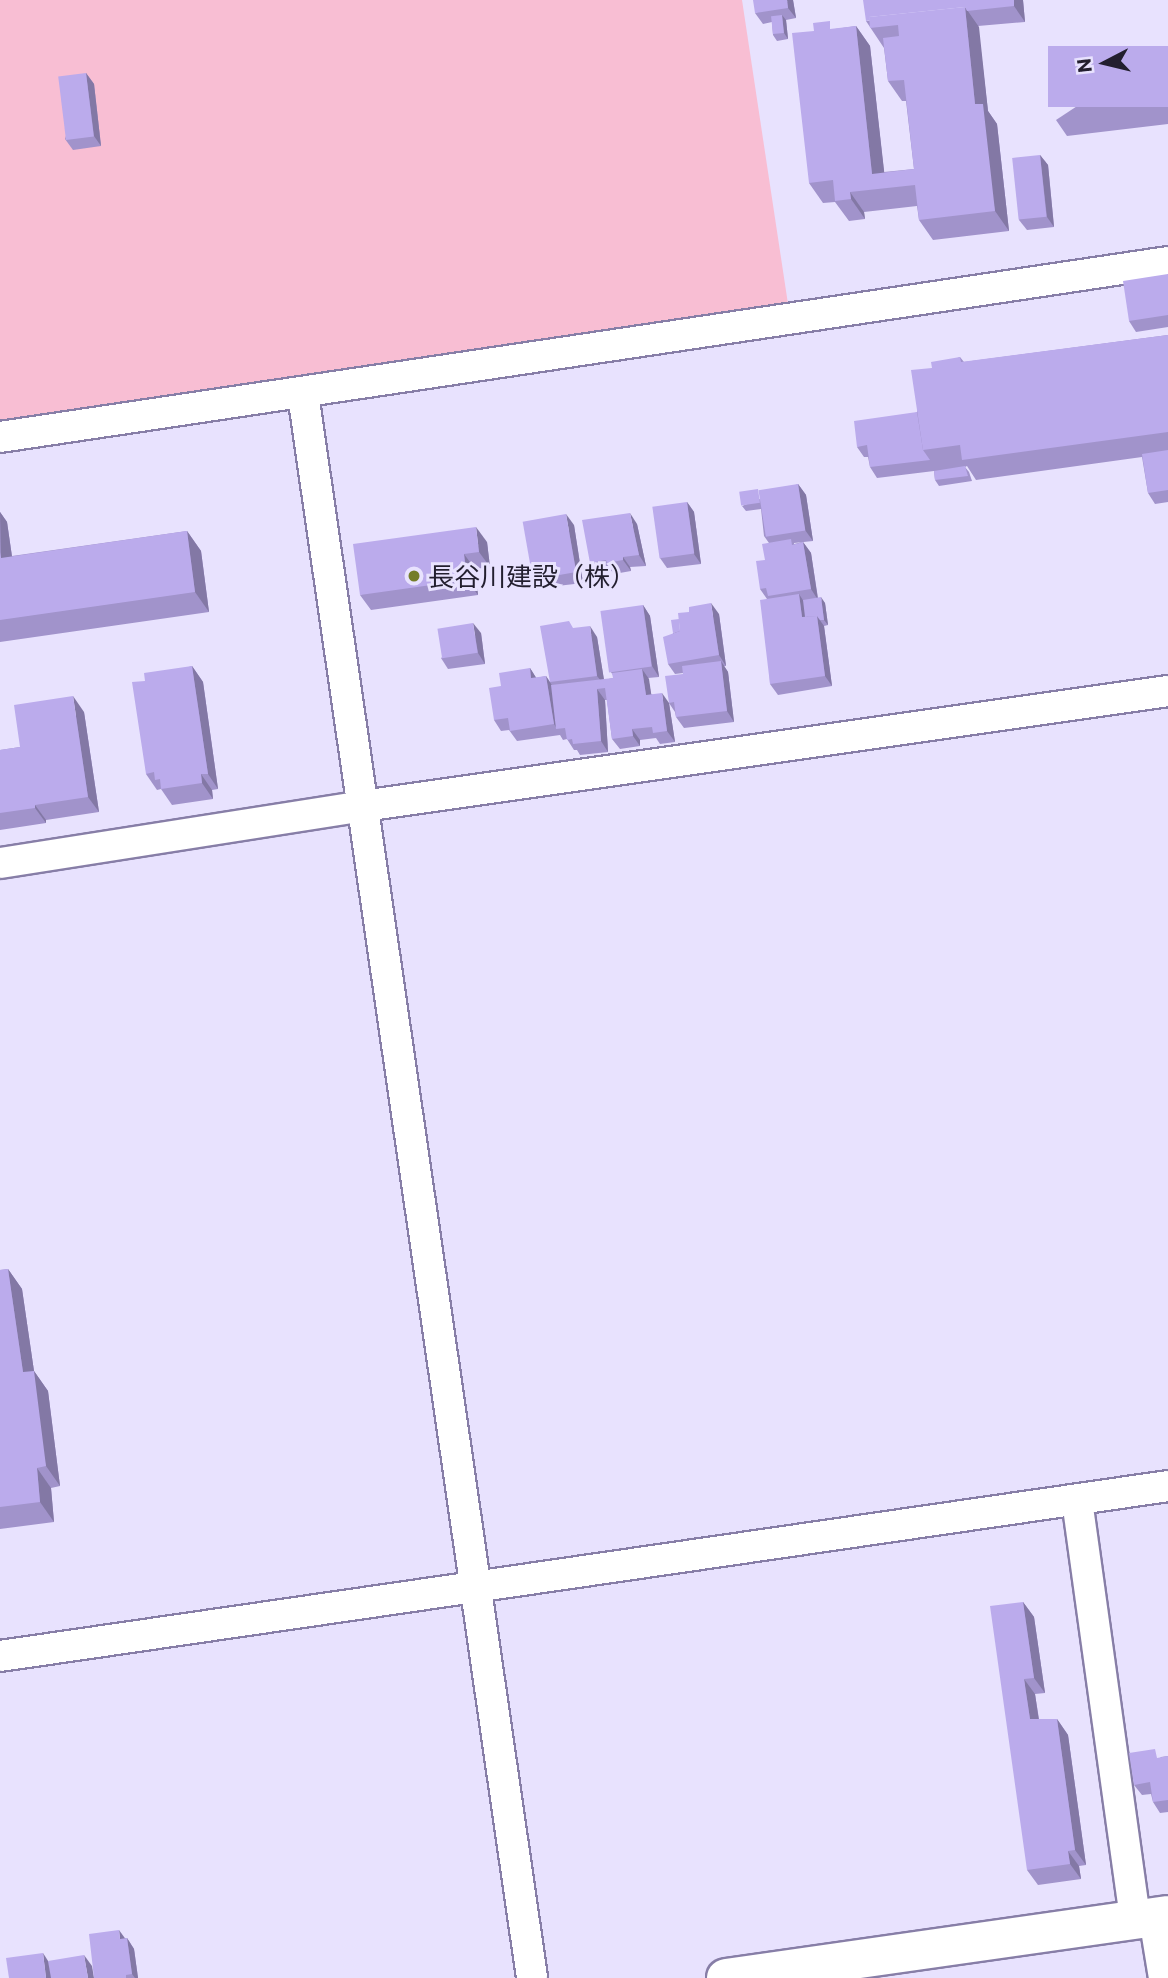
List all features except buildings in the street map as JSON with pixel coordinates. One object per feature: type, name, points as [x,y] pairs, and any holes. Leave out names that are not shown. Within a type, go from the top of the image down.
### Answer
[{"type":"street","points":[[0,437],[303,394],[1168,262]]},
{"type":"street","points":[[303,394],[532,1978]]},
{"type":"street","points":[[0,863],[363,806],[1168,691]]},
{"type":"street","points":[[0,1656],[1168,1486]]},
{"type":"street","points":[[1077,1500],[1164,1978]]},
{"type":"street","points":[[726,1978],[1152,1917]]},
{"type":"shaded area","points":[[0,0],[742,0],[788,304],[0,421]]},
{"type":"place","name":"長谷川建設（株）","points":[[414,576]]}]
